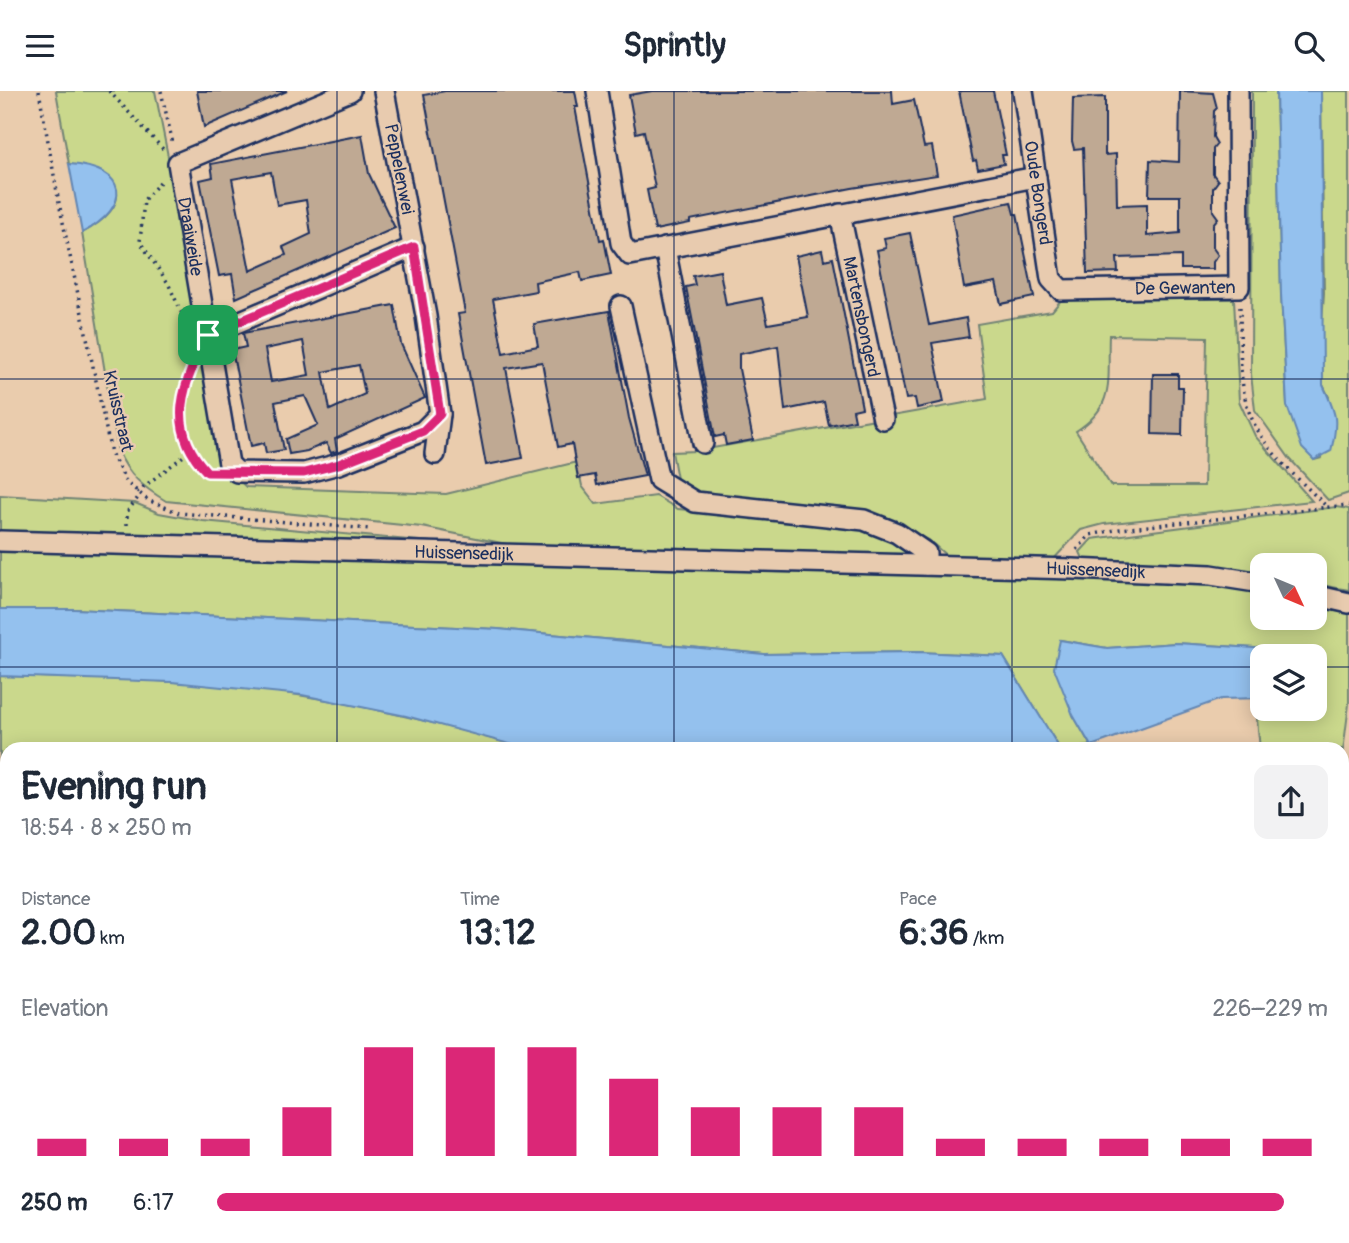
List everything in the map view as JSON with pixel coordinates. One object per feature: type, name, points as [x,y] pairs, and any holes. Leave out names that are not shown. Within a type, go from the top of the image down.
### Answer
[{"type":"street","points":[[178,163],[349,91]]},
{"type":"street","name":"Peppelenwei","points":[[384,91],[414,247],[440,414],[435,454]]},
{"type":"street","points":[[597,91],[621,243],[630,255],[1036,177]]},
{"type":"street","name":"Oude Bongerd","points":[[1023,91],[1051,279],[1061,290]]},
{"type":"street","name":"De Gewanten","points":[[1061,290],[1239,288],[1238,91]]},
{"type":"street","name":"Draaiweide","points":[[178,163],[233,468]]},
{"type":"street","name":"Martensbongerd","points":[[840,214],[883,419]]},
{"type":"street","points":[[208,335],[414,247]]},
{"type":"street","points":[[665,248],[703,443]]},
{"type":"street","points":[[621,306],[659,480],[695,502],[864,520],[897,533],[926,553],[926,565]]},
{"type":"street","points":[[233,468],[304,473],[339,464],[423,431],[440,414]]},
{"type":"street","name":"Huissensedijk","points":[[0,541],[1073,569],[1211,575],[1250,581]]},
{"type":"path","name":"Kruisstraat","points":[[39,91],[59,203],[111,453],[121,476],[139,493],[179,513],[383,530]]},
{"type":"path","points":[[109,91],[144,132],[178,163]]},
{"type":"path","points":[[161,91],[178,163]]},
{"type":"path","points":[[178,163],[144,200],[140,243],[168,283],[190,329],[208,335],[193,364],[180,403],[190,451],[207,472],[233,468]]},
{"type":"path","points":[[1239,288],[1244,386],[1251,418],[1267,446],[1325,506]]},
{"type":"path","points":[[127,512],[139,493],[190,451]]},
{"type":"path","points":[[1073,569],[1074,556],[1090,535],[1349,505]]},
{"type":"green space","points":[[56,91],[155,91],[231,473],[246,487],[446,494],[577,462],[582,486],[596,504],[656,496],[678,509],[857,526],[897,542],[905,551],[905,556],[521,547],[422,527],[166,501],[138,480],[118,451],[82,233],[99,223],[110,212],[116,201],[117,191],[112,181],[103,174],[69,164]]},
{"type":"green space","points":[[1252,91],[1276,91],[1287,406],[1314,460],[1322,458],[1329,397],[1323,385],[1321,337],[1324,293],[1321,91],[1349,91],[1349,493],[1328,500],[1290,459],[1255,410],[1251,374]]},
{"type":"green space","points":[[1062,299],[1234,299],[1239,401],[1255,436],[1312,501],[1104,524],[1081,530],[1051,562],[949,558],[930,541],[878,515],[704,497],[677,479],[672,452],[696,451],[987,399],[977,324],[1052,311]],"holes":[[[1109,335],[1207,337],[1204,486],[1111,486],[1076,431],[1089,421],[1104,401],[1108,378]]]},
{"type":"green space","points":[[0,495],[135,503],[159,513],[203,521],[441,543],[0,533]]},
{"type":"green space","points":[[1336,507],[1349,509],[1349,590],[1327,586],[1327,553],[1250,553],[1250,572],[1227,568],[1085,563],[1080,552],[1092,539]]},
{"type":"green space","points":[[0,548],[1061,578],[1156,578],[1250,587],[1250,630],[1327,630],[1327,602],[1349,608],[1349,704],[1344,742],[1259,742],[1257,721],[1327,721],[1327,644],[1250,644],[1250,648],[1176,643],[1107,648],[1061,640],[1073,715],[1089,742],[1056,742],[1003,656],[918,652],[764,654],[498,629],[74,609],[0,609]]},
{"type":"green space","points":[[0,676],[152,681],[266,690],[389,713],[503,742],[0,742]]},
{"type":"water","points":[[1276,91],[1321,91],[1323,385],[1333,410],[1335,431],[1331,451],[1314,460],[1302,448],[1287,406]]},
{"type":"water","points":[[69,164],[104,173],[113,180],[117,190],[116,200],[110,211],[82,233]]},
{"type":"water","points":[[0,609],[74,609],[498,629],[764,654],[918,652],[1003,656],[1056,742],[502,742],[406,716],[302,695],[172,682],[0,676]]},
{"type":"water","points":[[1060,640],[1107,648],[1176,643],[1250,648],[1250,698],[1221,699],[1102,742],[1089,742],[1073,715],[1054,668]]},
{"type":"building","points":[[197,91],[287,91],[204,127]]},
{"type":"building","points":[[445,91],[575,91],[578,107],[575,107],[600,240],[604,239],[611,275],[582,281],[580,272],[535,282],[536,291],[493,299],[503,353],[538,346],[534,324],[609,311],[629,418],[645,476],[597,485],[595,475],[578,478],[572,444],[558,447],[542,362],[506,368],[523,458],[486,465],[458,314],[465,313],[424,95]]},
{"type":"building","points":[[652,91],[892,91],[893,104],[914,100],[924,147],[932,146],[937,175],[852,188],[690,220],[690,223],[655,230],[647,190],[655,188],[644,131],[636,133],[629,95]]},
{"type":"building","points":[[959,91],[993,91],[1006,155],[1002,155],[1004,164],[978,169],[976,160],[973,161]]},
{"type":"building","points":[[1180,91],[1213,93],[1217,108],[1214,111],[1213,137],[1217,144],[1213,149],[1213,174],[1218,181],[1213,188],[1213,211],[1218,218],[1213,224],[1213,248],[1218,255],[1213,262],[1213,269],[1181,269],[1181,256],[1117,258],[1118,272],[1087,273],[1083,148],[1074,149],[1072,141],[1073,98],[1105,97],[1105,155],[1116,154],[1117,205],[1147,204],[1147,236],[1180,233],[1180,196],[1149,196],[1150,160],[1179,162]]},
{"type":"building","points":[[362,135],[369,174],[395,228],[236,298],[232,274],[219,276],[200,180],[213,177],[211,164]],"holes":[[[271,172],[277,205],[306,200],[311,234],[283,247],[286,255],[250,271],[232,179]]]},
{"type":"building","points":[[1011,202],[1014,214],[1017,214],[1034,297],[1001,304],[996,282],[964,288],[952,215]]},
{"type":"building","points":[[910,233],[929,325],[966,318],[969,337],[932,343],[944,402],[917,408],[915,398],[906,399],[877,250],[886,248],[884,238]]},
{"type":"building","points":[[822,250],[824,260],[833,258],[862,408],[853,410],[855,420],[829,425],[824,402],[785,410],[778,346],[739,354],[739,369],[753,440],[726,445],[724,435],[715,437],[686,287],[695,285],[693,276],[720,271],[726,305],[762,298],[768,324],[808,317],[796,256]]},
{"type":"building","points":[[394,305],[401,344],[425,398],[335,439],[337,451],[331,453],[326,443],[307,451],[289,454],[286,439],[318,425],[305,396],[275,402],[284,450],[266,453],[264,443],[251,446],[232,350],[246,347],[243,333]],"holes":[[[303,341],[309,375],[271,382],[265,349]],[[359,365],[365,394],[330,410],[323,372]]]},
{"type":"building","points":[[1153,374],[1178,374],[1178,387],[1183,387],[1182,435],[1152,434]]},
{"type":"route","points":[[414,247],[440,414],[423,431],[376,447],[339,464],[304,473],[207,472],[191,456],[180,403],[193,364],[208,335],[414,247]]}]
